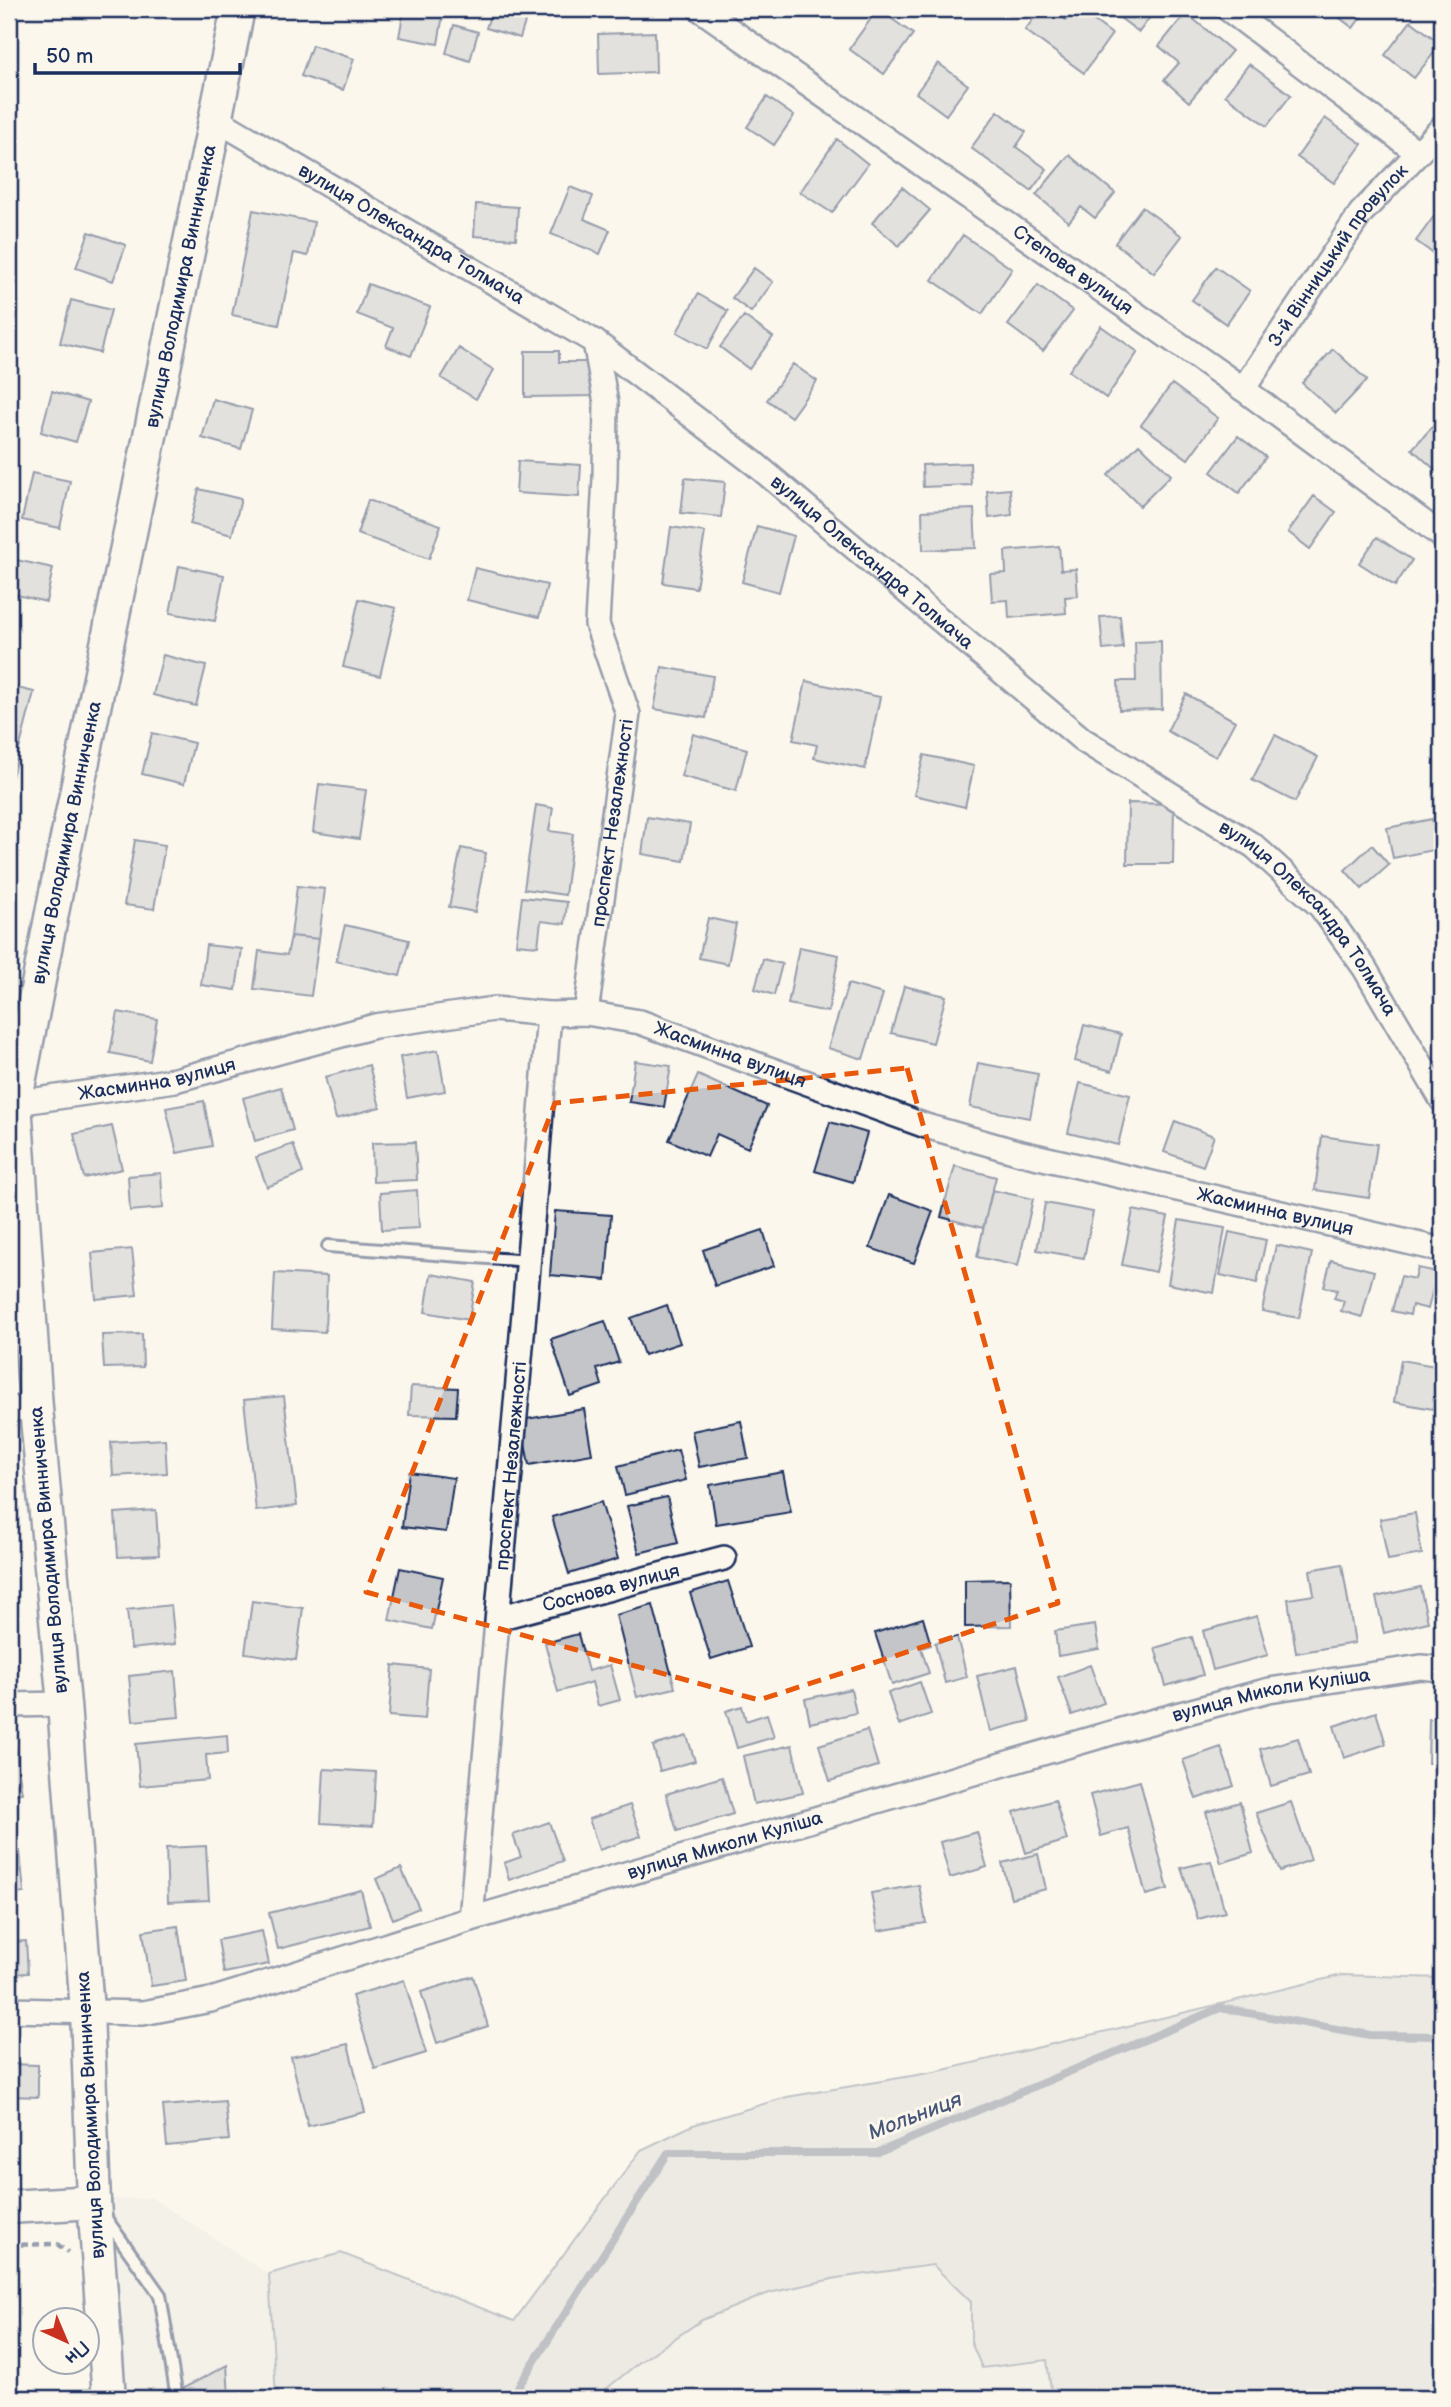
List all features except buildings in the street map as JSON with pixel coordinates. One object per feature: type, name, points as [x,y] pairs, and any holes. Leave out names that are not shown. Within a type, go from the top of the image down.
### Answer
[{"type":"main road","name":"вулиця Володимира Винниченка","points":[[109,2398],[94,2203],[87,2011],[64,1704],[22,1408],[12,1104],[238,9]]},
{"type":"main road","points":[[9,2207],[94,2203]]},
{"type":"street","name":"Степова вулиця","points":[[700,9],[1242,389],[1442,536]]},
{"type":"street","points":[[1228,9],[1417,152]]},
{"type":"street","name":"вулиця Олександра Толмача","points":[[214,118],[595,342],[754,463],[1083,740],[1254,846],[1321,907],[1364,967],[1442,1100]]},
{"type":"street","name":"3-й Вінницький провулок","points":[[1242,389],[1361,213],[1442,128]]},
{"type":"street","name":"проспект Незалежності","points":[[586,1013],[628,714],[597,624],[606,403],[595,342]]},
{"type":"street","name":"Жасминна вулиця","points":[[12,1104],[174,1080],[375,1026],[494,1009],[549,1014],[586,1013],[640,1022],[926,1126],[1017,1153],[1442,1250]]},
{"type":"street","name":"проспект Незалежності","points":[[471,1919],[549,1014]]},
{"type":"street","name":"Соснова вулиця","points":[[498,1618],[724,1558]]},
{"type":"street","name":"вулиця Миколи Куліша","points":[[9,2010],[143,2013],[211,2000],[471,1919],[1125,1729],[1269,1690],[1421,1667],[1442,1669]]},
{"type":"street","points":[[9,1705],[64,1704]]},
{"type":"lane","points":[[328,1246],[529,1261]]},
{"type":"lane","points":[[94,2203],[160,2295],[176,2392]]},
{"type":"path","points":[[9,2245],[57,2244],[75,2257]]},
{"type":"highlighted area","points":[[907,1068],[1058,1603],[759,1700],[366,1592],[555,1103]]},
{"type":"shaded area","points":[[1342,1975],[1442,1978],[1442,2398],[1052,2398],[1047,2360],[982,2368],[971,2342],[971,2302],[933,2265],[837,2278],[769,2293],[702,2320],[637,2364],[595,2398],[276,2398],[269,2274],[341,2253],[514,2321],[641,2150],[693,2125],[787,2097],[935,2072]]},
{"type":"shaded area","points":[[152,2198],[269,2274],[276,2398],[108,2398],[97,2200]]},
{"type":"shaded area","points":[[934,2265],[971,2302],[971,2342],[1047,2360],[1052,2398],[595,2398],[637,2364],[702,2320],[770,2293],[837,2278]]},
{"type":"waterway","name":"Мольниця","points":[[511,2398],[668,2153],[877,2153],[1220,2008],[1370,2035],[1442,2036]]}]
